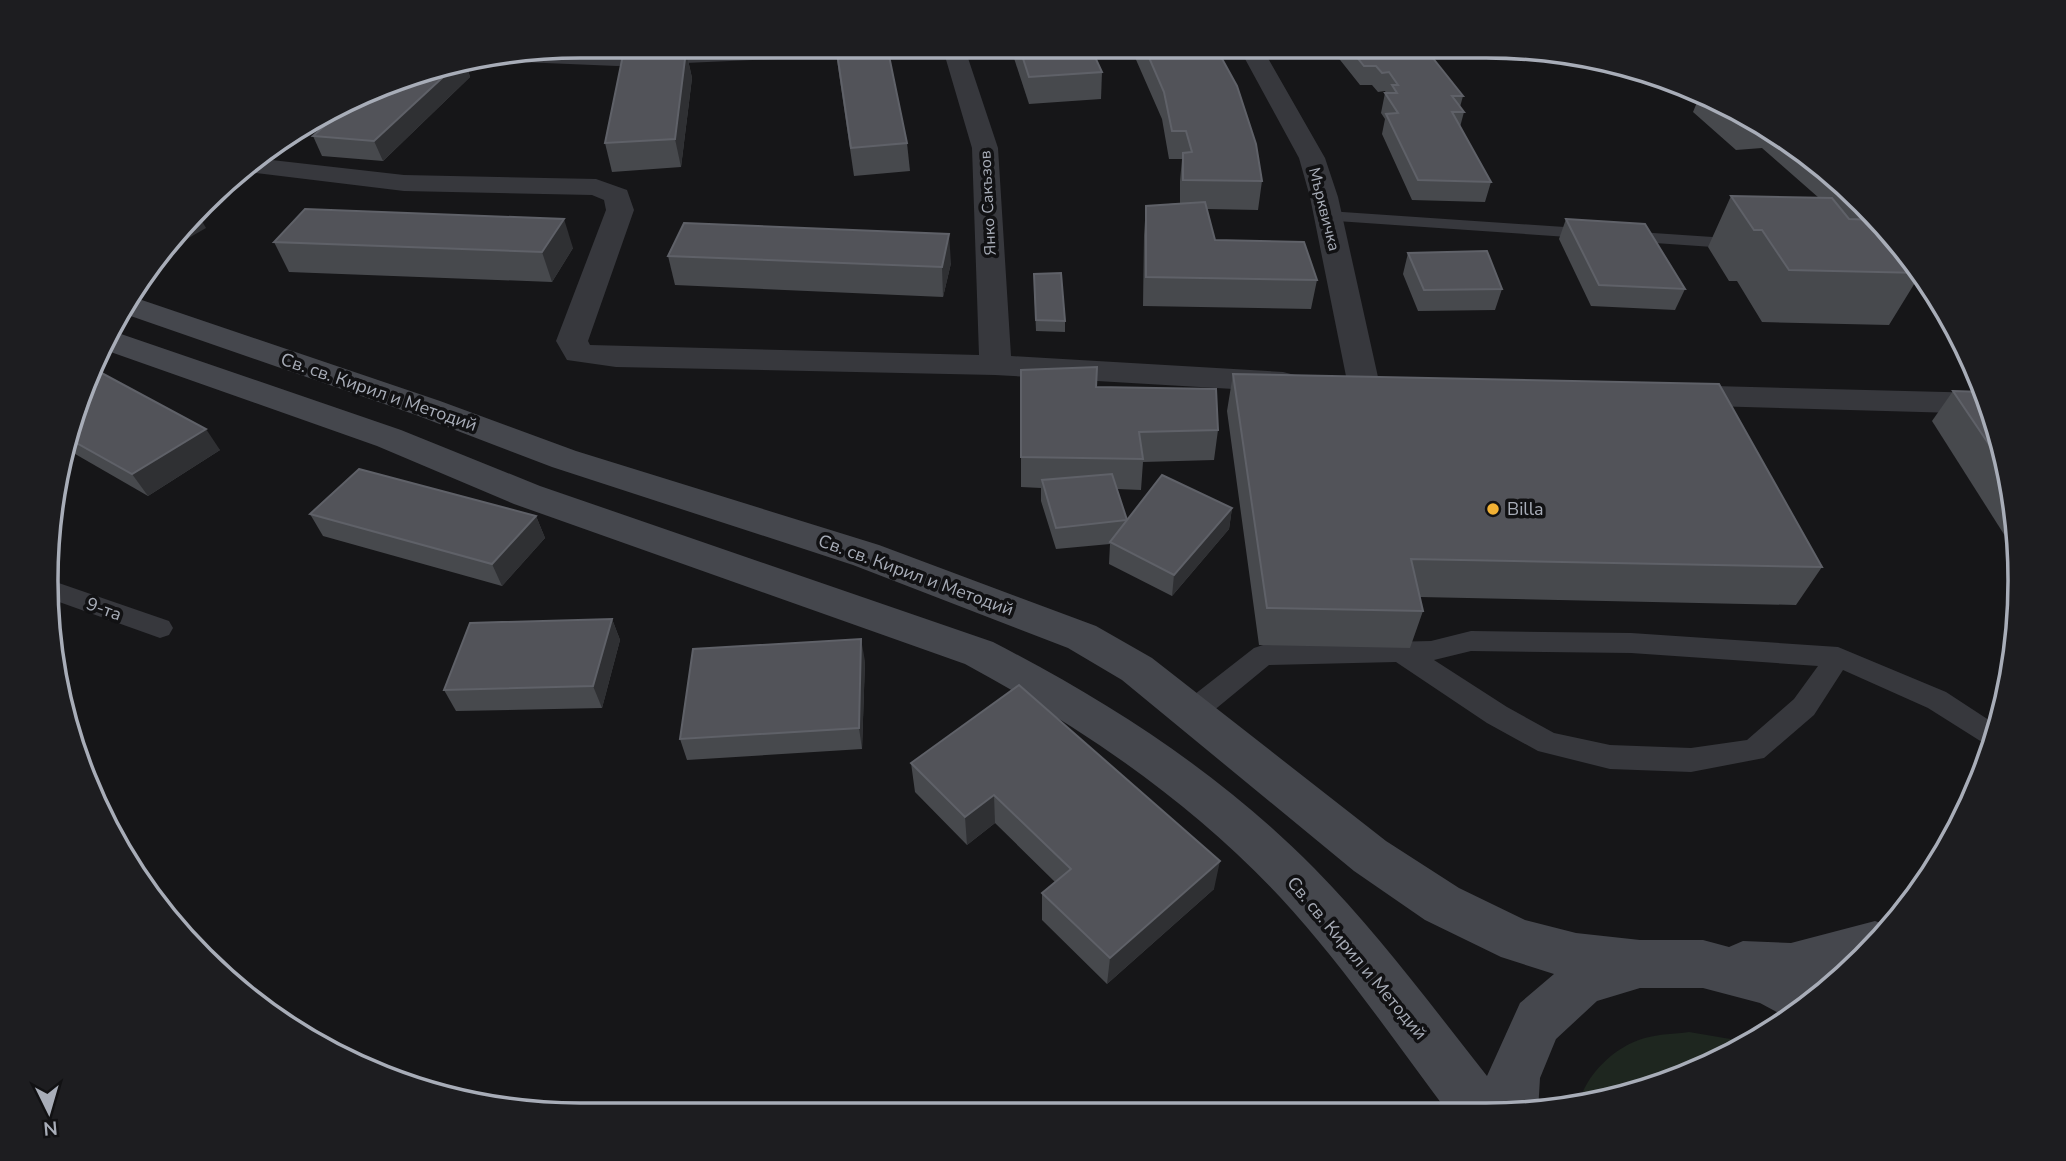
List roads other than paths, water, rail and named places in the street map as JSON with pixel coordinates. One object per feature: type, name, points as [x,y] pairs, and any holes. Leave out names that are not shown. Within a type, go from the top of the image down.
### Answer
[{"type":"main road","name":"Св. св. Кирил и Методий","points":[[135,307],[428,408],[564,459],[866,555],[1082,637],[1137,668],[1370,856],[1442,904],[1518,941],[1576,956],[1640,964]]},
{"type":"main road","name":"Св. св. Кирил и Методий","points":[[115,343],[390,438],[527,495],[979,653],[1048,688],[1165,765],[1234,823],[1297,883],[1380,981],[1474,1103]]},
{"type":"main road","points":[[1512,1102],[1513,1078],[1538,1021],[1582,982],[1640,964],[1791,967],[1856,949]]},
{"type":"main road","points":[[1703,964],[1770,982],[1800,998]]},
{"type":"street","points":[[579,58],[660,58]]},
{"type":"street","name":"Янко Сакъзов","points":[[957,58],[985,148],[995,365]]},
{"type":"street","name":"Мърквичка","points":[[995,365],[1350,385],[1328,216],[1312,158],[1256,58]]},
{"type":"street","points":[[261,167],[404,183],[596,187],[617,196],[620,210],[572,341],[578,353],[616,357],[995,365]]},
{"type":"street","points":[[1641,394],[1978,404]]},
{"type":"lane","points":[[1328,216],[1757,245]]},
{"type":"lane","name":"9-та","points":[[58,592],[160,628]]},
{"type":"lane","points":[[1191,712],[1263,655],[1431,650],[1471,641],[1631,643],[1838,657],[1937,700],[1986,731]]},
{"type":"lane","points":[[1400,651],[1497,715],[1548,743],[1610,757],[1691,760],[1754,750],[1804,707],[1838,657]]},
{"type":"place","name":"Billa","points":[[1493,509]]}]
